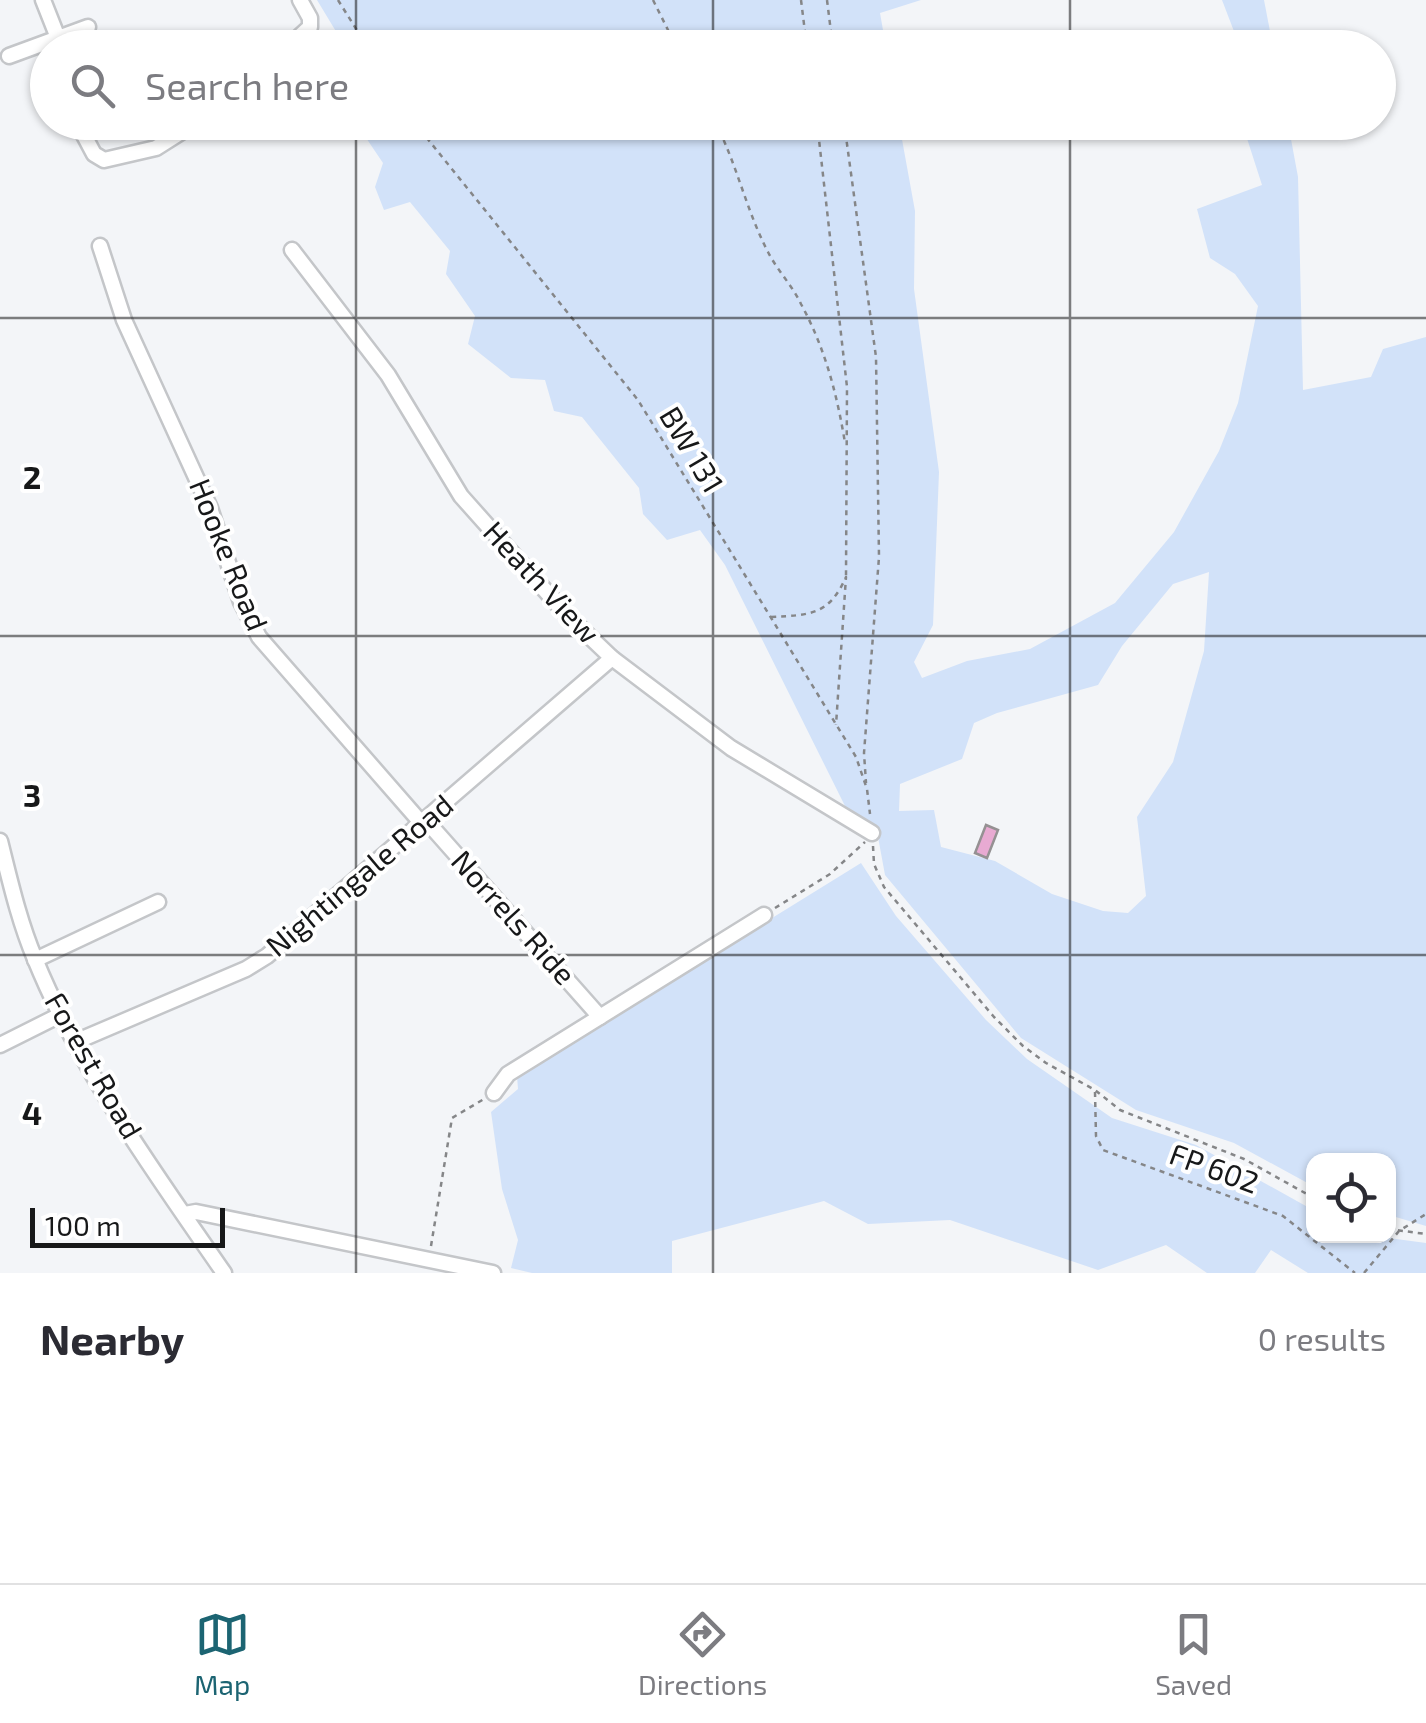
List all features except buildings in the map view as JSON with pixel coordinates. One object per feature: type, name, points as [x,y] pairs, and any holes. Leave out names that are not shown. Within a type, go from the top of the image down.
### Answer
[{"type":"street","points":[[43,0],[55,30]]},
{"type":"street","points":[[300,0],[310,18],[307,30]]},
{"type":"street","points":[[80,30],[88,27]]},
{"type":"street","points":[[8,56],[30,48]]},
{"type":"street","points":[[87,140],[94,154],[104,160],[156,148],[169,140]]},
{"type":"street","name":"Hooke Road","points":[[100,246],[124,320],[210,508],[250,622],[310,698],[424,822]]},
{"type":"street","name":"Heath View","points":[[292,250],[388,374],[461,496],[568,616],[612,658],[731,748],[872,833]]},
{"type":"street","name":"Nightingale Road","points":[[75,1042],[257,963],[612,658]]},
{"type":"street","name":"Norrels Ride","points":[[424,822],[600,1017]]},
{"type":"street","name":"Forest Road","points":[[0,841],[35,960],[60,1014],[106,1098],[219,1271]]},
{"type":"street","points":[[35,960],[158,902]]},
{"type":"street","name":"Norrels Ride","points":[[494,1094],[508,1074],[764,916]]},
{"type":"street","points":[[0,1046],[60,1014]]},
{"type":"street","points":[[184,1214],[196,1212],[493,1273]]},
{"type":"path","points":[[338,0],[357,30]]},
{"type":"path","points":[[653,0],[668,30]]},
{"type":"path","points":[[801,0],[805,30]]},
{"type":"path","points":[[827,0],[831,30]]},
{"type":"path","name":"BW 131","points":[[429,140],[638,400],[856,757],[866,789],[874,864],[884,887],[1023,1046],[1120,1110],[1244,1159],[1306,1194]]},
{"type":"path","points":[[724,140],[768,253],[800,301],[822,348],[837,396],[846,450]]},
{"type":"path","points":[[819,140],[846,387],[846,577],[836,727]]},
{"type":"path","points":[[846,140],[876,357],[879,557],[864,753],[866,789]]},
{"type":"path","points":[[770,618],[818,611],[836,599],[846,577]]},
{"type":"path","points":[[764,916],[830,874],[872,833]]},
{"type":"path","name":"FP 602","points":[[1094,1090],[1096,1136],[1102,1150],[1284,1216],[1355,1273]]},
{"type":"path","points":[[429,1258],[452,1118],[494,1094]]},
{"type":"path","points":[[1364,1273],[1399,1231],[1426,1214]]},
{"type":"path","points":[[1396,1230],[1426,1234]]},
{"type":"shaded area","points":[[317,0],[921,0],[880,13],[883,30],[335,30]]},
{"type":"shaded area","points":[[1222,0],[1264,0],[1270,30],[1233,30]]},
{"type":"shaded area","points":[[367,140],[902,140],[915,211],[914,289],[939,472],[933,625],[914,662],[922,678],[967,661],[1030,649],[1115,603],[1174,532],[1219,451],[1238,403],[1258,306],[1235,274],[1210,258],[1197,209],[1262,185],[1247,140],[1291,140],[1298,177],[1303,390],[1371,377],[1383,349],[1426,337],[1426,1226],[1396,1217],[1396,1153],[1306,1153],[1306,1182],[1234,1143],[1136,1110],[1021,1038],[885,875],[876,826],[848,812],[725,565],[700,530],[667,540],[643,514],[639,488],[582,417],[554,411],[545,380],[511,378],[468,344],[475,316],[446,274],[450,251],[410,202],[384,210],[375,187],[383,163]],"holes":[[[1209,572],[1204,651],[1173,762],[1137,817],[1146,896],[1128,913],[1103,911],[1052,894],[995,861],[941,847],[934,810],[899,811],[900,784],[962,759],[974,723],[1098,685],[1122,646],[1173,584]]]},
{"type":"shaded area","points":[[861,863],[896,916],[986,1020],[1027,1059],[1112,1118],[1196,1145],[1306,1206],[1306,1243],[1396,1243],[1396,1239],[1426,1243],[1426,1273],[1308,1273],[1271,1250],[1255,1273],[1207,1273],[1166,1245],[1098,1270],[950,1220],[868,1224],[824,1201],[672,1241],[672,1273],[532,1273],[511,1268],[518,1240],[502,1189],[491,1112],[518,1089],[517,1076]]}]
